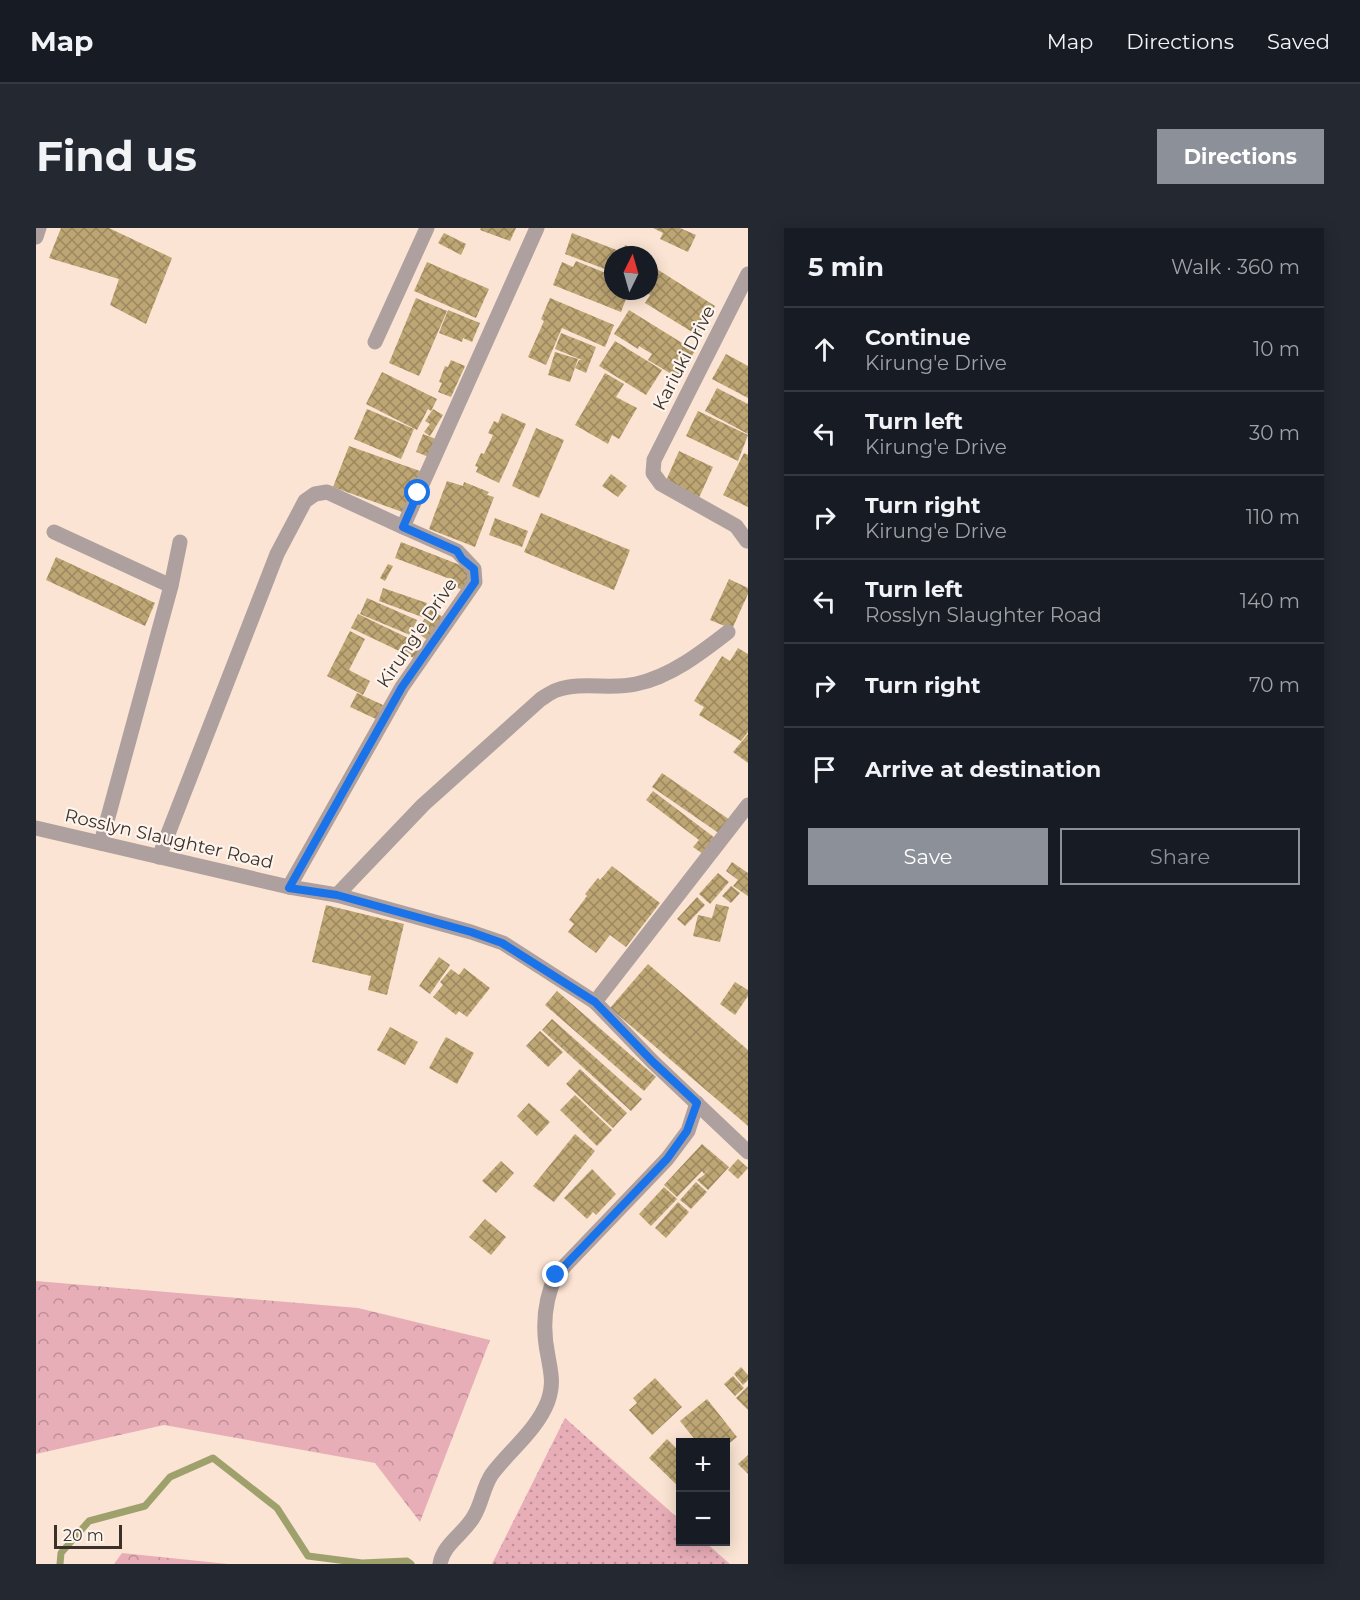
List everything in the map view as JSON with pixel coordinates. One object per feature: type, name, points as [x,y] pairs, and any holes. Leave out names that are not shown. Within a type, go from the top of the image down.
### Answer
[{"type":"street","points":[[36,237],[39,228]]},
{"type":"street","points":[[375,342],[427,228]]},
{"type":"street","points":[[403,527],[537,228]]},
{"type":"street","name":"Kariuki Drive","points":[[747,541],[736,526],[661,484],[653,473],[654,460],[748,274]]},
{"type":"street","name":"Kirung'e Drive","points":[[159,857],[278,554],[305,501],[315,494],[327,492],[457,551],[462,559],[474,569],[475,582],[402,687],[289,888]]},
{"type":"street","points":[[54,532],[171,586]]},
{"type":"street","points":[[100,843],[171,586],[180,542]]},
{"type":"street","points":[[337,895],[423,806],[541,699],[557,690],[576,686],[613,687],[636,684],[658,677],[699,654],[728,632]]},
{"type":"street","points":[[595,1002],[682,887],[748,805]]},
{"type":"street","name":"Rosslyn Slaughter Road","points":[[36,828],[289,888],[337,895],[471,932],[502,943],[595,1002],[653,1062],[748,1152]]},
{"type":"street","points":[[440,1564],[440,1558],[474,1516],[491,1475],[535,1423],[547,1402],[553,1377],[544,1324],[548,1293],[556,1275],[667,1159],[687,1131],[697,1103]]},
{"type":"green space","points":[[36,1281],[358,1308],[490,1340],[420,1522],[375,1463],[164,1425],[36,1454]]},
{"type":"green space","points":[[565,1418],[676,1516],[676,1546],[710,1546],[730,1564],[492,1564]]},
{"type":"green space","points":[[122,1553],[228,1564],[114,1564]]},
{"type":"building","points":[[61,228],[109,228],[172,258],[146,324],[110,305],[119,279],[49,258]]},
{"type":"building","points":[[481,228],[516,228],[510,241],[480,230]]},
{"type":"building","points":[[653,228],[680,228],[696,235],[688,252],[660,239],[663,233]]},
{"type":"building","points":[[444,233],[466,244],[461,255],[438,243]]},
{"type":"building","points":[[572,233],[606,246],[604,246],[604,269],[565,254]]},
{"type":"building","points":[[576,261],[604,272],[604,300],[626,300],[621,312],[553,285],[562,262],[573,267]]},
{"type":"building","points":[[427,262],[489,289],[476,318],[414,291]]},
{"type":"building","points":[[658,270],[715,306],[697,335],[645,303],[647,300],[658,300]]},
{"type":"building","points":[[416,298],[447,311],[419,376],[389,363]]},
{"type":"building","points":[[550,298],[614,325],[605,347],[562,328],[546,365],[528,357],[544,321],[541,319]]},
{"type":"building","points":[[448,310],[480,323],[472,342],[463,338],[462,342],[439,333]]},
{"type":"building","points":[[629,310],[695,351],[678,378],[648,360],[652,354],[639,346],[638,349],[614,334]]},
{"type":"building","points":[[561,333],[596,347],[586,373],[575,368],[579,360],[582,360],[555,349]]},
{"type":"building","points":[[615,341],[662,370],[646,395],[599,366]]},
{"type":"building","points":[[555,352],[578,359],[570,382],[548,375]]},
{"type":"building","points":[[726,354],[748,366],[748,398],[712,379]]},
{"type":"building","points":[[451,360],[465,366],[451,397],[438,392],[445,366],[448,367]]},
{"type":"building","points":[[382,372],[437,399],[431,411],[428,409],[417,430],[366,404]]},
{"type":"building","points":[[605,373],[624,384],[616,397],[637,408],[619,439],[612,435],[608,444],[575,425]]},
{"type":"building","points":[[717,388],[748,404],[748,434],[705,411]]},
{"type":"building","points":[[367,409],[414,429],[401,459],[354,439]]},
{"type":"building","points":[[433,409],[443,415],[430,436],[424,432],[430,424],[425,421]]},
{"type":"building","points":[[698,411],[748,435],[738,461],[686,436]]},
{"type":"building","points":[[502,413],[526,424],[499,483],[476,472],[478,467],[475,466],[493,435],[488,433],[494,421],[498,423]]},
{"type":"building","points":[[536,428],[564,440],[539,498],[512,486]]},
{"type":"building","points":[[423,434],[436,439],[429,457],[416,452]]},
{"type":"building","points":[[349,446],[420,471],[405,513],[333,487]]},
{"type":"building","points":[[679,451],[713,467],[697,502],[665,483]]},
{"type":"building","points":[[744,453],[748,455],[748,507],[723,495]]},
{"type":"building","points":[[611,474],[627,486],[618,497],[602,486]]},
{"type":"building","points":[[447,481],[463,486],[464,482],[489,492],[487,495],[494,497],[475,547],[429,529]]},
{"type":"building","points":[[541,513],[630,550],[614,590],[524,552]]},
{"type":"building","points":[[495,518],[528,531],[522,547],[489,535]]},
{"type":"building","points":[[401,542],[473,570],[465,591],[448,584],[450,579],[395,558]]},
{"type":"building","points":[[56,557],[155,603],[145,626],[46,580]]},
{"type":"building","points":[[388,564],[393,566],[385,581],[380,578]]},
{"type":"building","points":[[729,579],[748,588],[748,594],[732,629],[710,620]]},
{"type":"building","points":[[383,588],[427,603],[422,617],[379,601]]},
{"type":"building","points":[[367,598],[417,620],[410,635],[360,614]]},
{"type":"building","points":[[431,609],[444,618],[429,641],[416,632]]},
{"type":"building","points":[[358,614],[425,646],[418,660],[351,628]]},
{"type":"building","points":[[350,631],[365,639],[349,670],[370,681],[363,695],[327,676]]},
{"type":"building","points":[[738,648],[748,654],[748,732],[741,741],[699,715],[704,707],[694,701],[722,656],[730,661]]},
{"type":"building","points":[[357,693],[383,705],[376,719],[350,707]]},
{"type":"building","points":[[748,734],[748,763],[733,752]]},
{"type":"building","points":[[662,773],[730,820],[720,834],[652,787]]},
{"type":"building","points":[[653,791],[715,838],[703,854],[693,847],[699,840],[646,800]]},
{"type":"building","points":[[732,862],[748,873],[748,896],[733,886],[738,880],[726,871]]},
{"type":"building","points":[[612,866],[660,903],[626,947],[610,935],[596,953],[568,932],[574,924],[569,920],[587,896],[585,894]]},
{"type":"building","points":[[718,873],[729,882],[710,904],[699,894]]},
{"type":"building","points":[[731,886],[740,893],[731,903],[722,896]]},
{"type":"building","points":[[697,897],[705,905],[685,926],[677,919]]},
{"type":"building","points":[[716,904],[729,907],[720,942],[693,936],[698,915],[712,918]]},
{"type":"building","points":[[326,905],[404,924],[387,995],[368,990],[371,976],[312,962]]},
{"type":"building","points":[[439,957],[450,965],[430,994],[419,986]]},
{"type":"building","points":[[648,964],[748,1050],[748,1126],[610,1008]]},
{"type":"building","points":[[464,968],[490,988],[467,1017],[459,1011],[456,1015],[433,997],[443,985],[440,982],[451,969],[459,975]]},
{"type":"building","points":[[735,982],[748,990],[748,996],[735,1015],[720,1004]]},
{"type":"building","points":[[557,991],[656,1077],[644,1091],[545,1005]]},
{"type":"building","points":[[552,1019],[642,1099],[631,1111],[542,1030]]},
{"type":"building","points":[[390,1027],[418,1042],[405,1065],[377,1050]]},
{"type":"building","points":[[540,1031],[563,1052],[548,1067],[526,1046]]},
{"type":"building","points":[[446,1037],[474,1053],[457,1084],[429,1068]]},
{"type":"building","points":[[580,1069],[627,1113],[613,1128],[566,1084]]},
{"type":"building","points":[[575,1095],[612,1130],[597,1146],[560,1110]]},
{"type":"building","points":[[529,1103],[550,1122],[537,1136],[517,1116]]},
{"type":"building","points":[[575,1134],[595,1151],[554,1202],[533,1186]]},
{"type":"building","points":[[702,1144],[729,1167],[708,1190],[697,1180],[704,1175],[711,1166],[704,1174],[702,1171],[677,1197],[664,1185]]},
{"type":"building","points":[[738,1159],[748,1168],[738,1179],[728,1170]]},
{"type":"building","points":[[501,1161],[514,1173],[496,1193],[482,1181]]},
{"type":"building","points":[[592,1169],[616,1194],[596,1215],[593,1212],[587,1219],[564,1198]]},
{"type":"building","points":[[696,1182],[707,1192],[691,1209],[680,1200]]},
{"type":"building","points":[[664,1187],[677,1199],[651,1226],[639,1214]]},
{"type":"building","points":[[678,1202],[689,1212],[666,1238],[655,1228]]},
{"type":"building","points":[[485,1219],[506,1237],[491,1255],[469,1237]]},
{"type":"building","points":[[741,1367],[748,1375],[748,1380],[743,1385],[734,1374]]},
{"type":"building","points":[[733,1376],[744,1388],[735,1396],[724,1384]]},
{"type":"building","points":[[655,1378],[682,1407],[652,1435],[629,1410],[637,1403],[633,1398]]},
{"type":"building","points":[[748,1386],[748,1410],[736,1398]]},
{"type":"building","points":[[707,1399],[737,1437],[730,1443],[730,1438],[694,1438],[680,1421]]},
{"type":"building","points":[[667,1439],[676,1448],[676,1484],[649,1458]]},
{"type":"building","points":[[748,1455],[748,1474],[738,1464]]},
{"type":"waterway","points":[[60,1564],[61,1553],[89,1521],[145,1506],[170,1477],[213,1458],[277,1508],[308,1556],[362,1563],[407,1561],[411,1564]]},
{"type":"route","points":[[418,493],[403,527],[457,551],[462,559],[474,569],[475,582],[402,687],[289,888],[337,895],[471,932],[502,943],[595,1002],[653,1062],[697,1103],[687,1131],[667,1159],[556,1275]]}]
